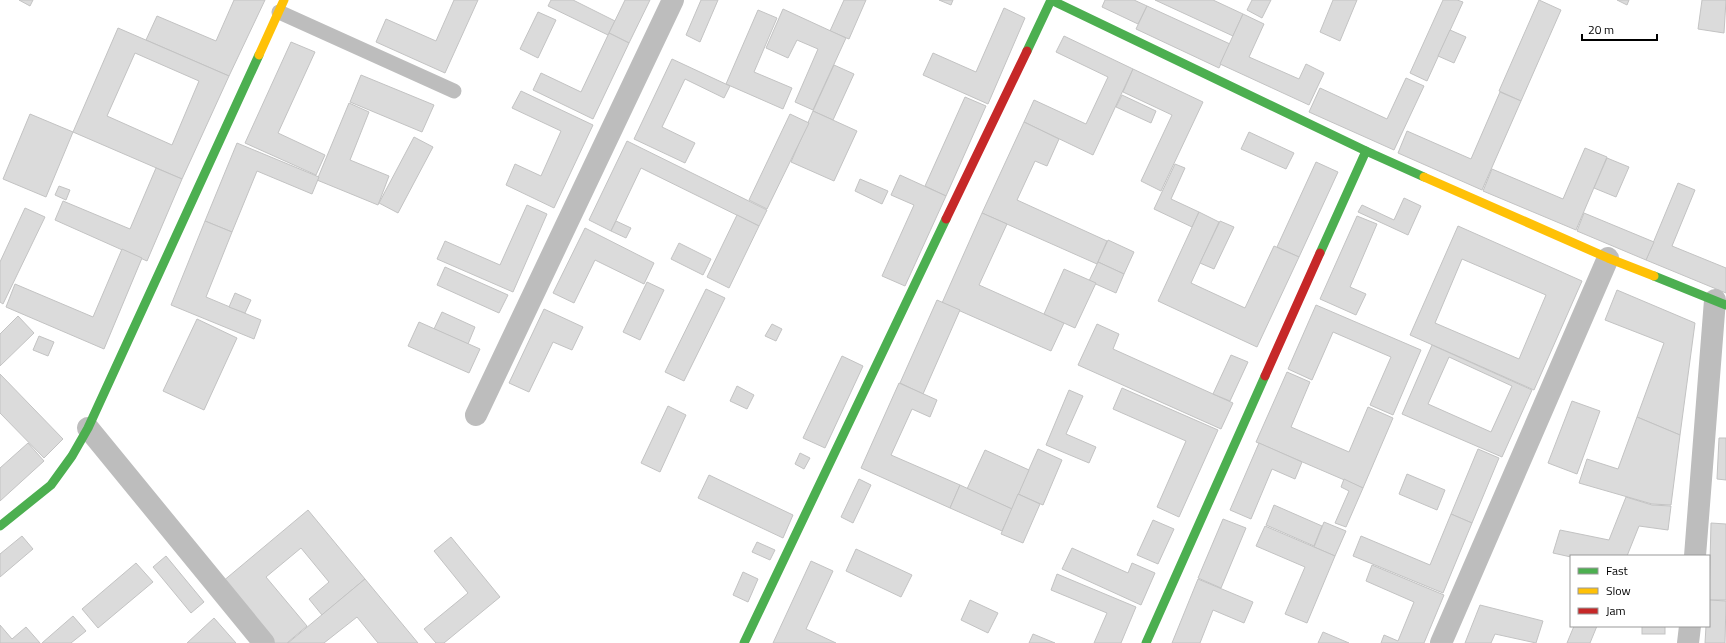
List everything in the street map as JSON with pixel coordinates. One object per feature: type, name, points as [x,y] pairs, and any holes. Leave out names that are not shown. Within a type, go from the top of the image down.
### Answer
[{"type":"street","points":[[476,415],[673,0]]},
{"type":"street","points":[[744,643],[1051,0],[1366,151],[1608,258],[1720,302],[1695,555]]},
{"type":"street","points":[[0,526],[51,485],[72,456],[88,428],[281,6]]},
{"type":"street","points":[[1146,643],[1366,151]]},
{"type":"street","points":[[1441,643],[1608,258]]},
{"type":"street","points":[[88,428],[264,643]]},
{"type":"street","points":[[1688,643],[1690,627]]},
{"type":"lane","points":[[281,6],[454,91]]},
{"type":"building","points":[[19,0],[33,0],[30,6]]},
{"type":"building","points":[[234,0],[265,0],[229,76],[146,40],[157,16],[216,41]]},
{"type":"building","points":[[454,0],[478,0],[445,73],[376,42],[386,19],[436,41]]},
{"type":"building","points":[[551,0],[573,0],[615,21],[608,35],[548,6]]},
{"type":"building","points":[[625,0],[650,0],[629,43],[609,33]]},
{"type":"building","points":[[701,0],[718,0],[700,42],[686,35]]},
{"type":"building","points":[[844,0],[866,0],[849,39],[830,31]]},
{"type":"building","points":[[939,0],[953,0],[951,5]]},
{"type":"building","points":[[1105,0],[1134,0],[1147,6],[1138,24],[1102,7]]},
{"type":"building","points":[[1155,0],[1213,0],[1243,14],[1233,36]]},
{"type":"building","points":[[1252,0],[1271,0],[1262,18],[1247,10]]},
{"type":"building","points":[[1333,0],[1357,0],[1340,41],[1320,32]]},
{"type":"building","points":[[1443,0],[1457,0],[1463,2],[1427,81],[1410,73]]},
{"type":"building","points":[[1539,0],[1561,10],[1521,101],[1499,91]]},
{"type":"building","points":[[1617,0],[1629,0],[1627,5]]},
{"type":"building","points":[[1702,0],[1726,0],[1724,33],[1698,29]]},
{"type":"building","points":[[1147,6],[1230,44],[1219,68],[1136,29]]},
{"type":"building","points":[[1004,8],[1025,18],[988,104],[923,75],[933,53],[976,72]]},
{"type":"building","points":[[783,9],[846,38],[813,110],[795,102],[818,49],[797,40],[788,58],[766,48]]},
{"type":"building","points":[[758,10],[777,18],[754,72],[792,88],[783,109],[726,84]]},
{"type":"building","points":[[538,12],[556,20],[538,58],[520,49]]},
{"type":"building","points":[[1243,14],[1264,24],[1249,57],[1299,79],[1306,64],[1324,73],[1309,105],[1220,64]]},
{"type":"building","points":[[118,28],[229,76],[182,179],[73,132]],"holes":[[[135,53],[199,81],[172,145],[107,116]]]},
{"type":"building","points":[[1450,30],[1466,37],[1454,63],[1438,56]]},
{"type":"building","points":[[609,33],[629,43],[593,119],[533,90],[541,73],[581,92]]},
{"type":"building","points":[[1064,36],[1133,69],[1093,155],[1024,122],[1034,100],[1086,124],[1108,77],[1056,52]]},
{"type":"building","points":[[291,42],[315,52],[278,133],[325,155],[316,175],[245,143]]},
{"type":"building","points":[[672,59],[730,86],[724,98],[685,79],[662,127],[695,143],[685,163],[634,139]]},
{"type":"building","points":[[834,65],[854,74],[833,120],[813,111]]},
{"type":"building","points":[[1133,69],[1203,102],[1161,191],[1141,181],[1172,115],[1123,92]]},
{"type":"building","points":[[361,75],[434,105],[422,132],[350,102]]},
{"type":"building","points":[[1406,78],[1424,86],[1394,150],[1309,112],[1320,88],[1387,119]]},
{"type":"building","points":[[521,91],[593,125],[554,208],[506,185],[515,164],[541,176],[561,131],[512,108]]},
{"type":"building","points":[[1500,92],[1521,101],[1482,190],[1398,153],[1407,131],[1471,159]]},
{"type":"building","points":[[1122,95],[1156,111],[1151,123],[1116,107]]},
{"type":"building","points":[[965,97],[986,106],[946,196],[925,186]]},
{"type":"building","points":[[349,103],[369,112],[350,160],[389,176],[378,205],[317,180]]},
{"type":"building","points":[[813,111],[857,131],[834,181],[791,162]]},
{"type":"building","points":[[30,114],[73,132],[46,197],[3,179]]},
{"type":"building","points":[[790,114],[809,123],[767,209],[749,200]]},
{"type":"building","points":[[1024,122],[1059,139],[1047,166],[1035,161],[1017,200],[1107,241],[1097,264],[982,213]]},
{"type":"building","points":[[1249,132],[1294,153],[1286,169],[1241,149]]},
{"type":"building","points":[[414,137],[433,147],[398,213],[379,203]]},
{"type":"building","points":[[627,141],[767,210],[759,226],[641,168],[611,231],[589,220]]},
{"type":"building","points":[[237,143],[319,177],[312,194],[257,171],[232,232],[205,221]]},
{"type":"building","points":[[1585,148],[1607,157],[1576,230],[1483,191],[1492,169],[1563,199]]},
{"type":"building","points":[[1607,158],[1629,167],[1616,197],[1594,188]]},
{"type":"building","points":[[1316,162],[1338,172],[1299,257],[1277,247]]},
{"type":"building","points":[[1175,164],[1185,168],[1171,199],[1199,212],[1192,227],[1154,209]]},
{"type":"building","points":[[156,168],[182,179],[147,261],[55,220],[63,201],[130,229]]},
{"type":"building","points":[[900,175],[946,196],[905,286],[882,276],[914,205],[891,195]]},
{"type":"building","points":[[860,179],[888,191],[882,204],[855,191]]},
{"type":"building","points":[[1678,183],[1695,190],[1672,246],[1726,268],[1726,293],[1646,260]]},
{"type":"building","points":[[59,186],[70,190],[66,200],[55,195]]},
{"type":"building","points":[[1404,198],[1421,206],[1408,235],[1358,212],[1362,205],[1394,220]]},
{"type":"building","points":[[527,205],[547,214],[513,292],[437,259],[445,241],[500,265]]},
{"type":"building","points":[[25,208],[45,217],[3,304],[0,302],[0,262]]},
{"type":"building","points":[[1199,212],[1219,222],[1191,283],[1245,308],[1274,246],[1299,257],[1257,347],[1158,301]]},
{"type":"building","points":[[982,213],[1007,224],[979,285],[1064,323],[1051,351],[942,303]]},
{"type":"building","points":[[1584,213],[1654,242],[1646,260],[1577,231]]},
{"type":"building","points":[[737,215],[759,226],[729,288],[707,277]]},
{"type":"building","points":[[1357,216],[1377,224],[1350,287],[1366,294],[1356,315],[1320,299]]},
{"type":"building","points":[[205,221],[232,232],[206,297],[261,320],[254,339],[171,305]]},
{"type":"building","points":[[616,221],[631,228],[626,238],[611,231]]},
{"type":"building","points":[[1220,221],[1234,227],[1214,269],[1200,263]]},
{"type":"building","points":[[1458,226],[1582,281],[1534,390],[1410,335]],"holes":[[[1462,259],[1546,295],[1519,359],[1435,323]]]},
{"type":"building","points":[[585,228],[654,263],[644,284],[595,260],[574,303],[553,293]]},
{"type":"building","points":[[1108,240],[1134,252],[1124,274],[1098,262]]},
{"type":"building","points":[[679,243],[711,259],[703,275],[671,259]]},
{"type":"building","points":[[122,249],[142,258],[104,349],[6,307],[15,284],[93,317]]},
{"type":"building","points":[[1098,262],[1124,274],[1116,293],[1089,281]]},
{"type":"building","points":[[445,267],[508,295],[499,313],[437,285]]},
{"type":"building","points":[[1064,269],[1096,283],[1075,328],[1044,314]]},
{"type":"building","points":[[647,282],[664,290],[640,340],[623,332]]},
{"type":"building","points":[[706,289],[725,298],[684,381],[665,372]]},
{"type":"building","points":[[1617,290],[1695,323],[1680,435],[1637,417],[1664,343],[1605,320]]},
{"type":"building","points":[[235,293],[251,300],[245,313],[229,307]]},
{"type":"building","points":[[937,300],[960,310],[923,394],[900,383]]},
{"type":"building","points":[[1316,305],[1421,350],[1393,415],[1370,405],[1391,357],[1333,332],[1312,380],[1288,369]]},
{"type":"building","points":[[544,309],[583,327],[572,350],[553,342],[529,392],[509,383]]},
{"type":"building","points":[[442,312],[475,327],[468,344],[434,329]]},
{"type":"building","points":[[18,316],[34,333],[0,366],[0,334]]},
{"type":"building","points":[[197,319],[237,338],[204,410],[163,391]]},
{"type":"building","points":[[419,322],[480,349],[469,373],[408,346]]},
{"type":"building","points":[[772,324],[782,329],[776,341],[765,336]]},
{"type":"building","points":[[1097,324],[1119,334],[1113,349],[1233,403],[1221,429],[1078,365]]},
{"type":"building","points":[[39,336],[54,342],[48,356],[33,350]]},
{"type":"building","points":[[1432,345],[1532,390],[1502,457],[1402,414]],"holes":[[[1449,357],[1512,386],[1491,432],[1428,404]]]},
{"type":"building","points":[[1231,355],[1248,362],[1230,401],[1213,394]]},
{"type":"building","points":[[842,356],[863,366],[825,448],[803,438]]},
{"type":"building","points":[[1287,372],[1310,382],[1291,427],[1349,452],[1368,407],[1393,418],[1363,488],[1256,442]]},
{"type":"building","points":[[0,374],[63,439],[44,458],[0,413]]},
{"type":"building","points":[[899,383],[937,400],[930,417],[912,409],[891,455],[960,485],[950,508],[861,468]]},
{"type":"building","points":[[737,386],[754,395],[747,409],[730,401]]},
{"type":"building","points":[[1122,388],[1218,430],[1179,517],[1157,507],[1186,441],[1113,409]]},
{"type":"building","points":[[1069,390],[1083,396],[1066,434],[1096,447],[1089,463],[1046,445]]},
{"type":"building","points":[[1572,401],[1600,411],[1577,474],[1548,463]]},
{"type":"building","points":[[668,406],[686,415],[660,472],[641,463]]},
{"type":"building","points":[[1637,417],[1680,435],[1671,505],[1652,504],[1579,483],[1587,459],[1618,469]]},
{"type":"building","points":[[1719,438],[1726,438],[1726,480],[1717,479]]},
{"type":"building","points":[[28,443],[44,461],[0,501],[0,468]]},
{"type":"building","points":[[1259,443],[1302,462],[1295,479],[1272,469],[1251,519],[1230,510]]},
{"type":"building","points":[[1038,449],[1062,460],[1043,505],[1018,494]]},
{"type":"building","points":[[1478,449],[1499,458],[1472,523],[1451,514]]},
{"type":"building","points":[[985,450],[1029,470],[1012,509],[967,489]]},
{"type":"building","points":[[800,453],[810,458],[804,469],[795,464]]},
{"type":"building","points":[[1407,474],[1445,490],[1437,510],[1399,494]]},
{"type":"building","points":[[709,475],[793,515],[783,538],[698,498]]},
{"type":"building","points":[[859,479],[871,485],[853,523],[841,517]]},
{"type":"building","points":[[1344,479],[1363,488],[1346,527],[1335,523],[1349,491],[1341,487]]},
{"type":"building","points":[[960,485],[1012,509],[1002,531],[950,508]]},
{"type":"building","points":[[1018,494],[1040,504],[1023,543],[1001,534]]},
{"type":"building","points":[[1626,497],[1652,505],[1671,506],[1668,530],[1639,526],[1627,555],[1570,555],[1570,557],[1553,553],[1560,530],[1609,540]]},
{"type":"building","points":[[1274,505],[1322,526],[1314,546],[1266,525]]},
{"type":"building","points":[[308,510],[365,579],[322,615],[309,599],[329,582],[301,548],[266,577],[307,626],[287,643],[272,643],[222,582]]},
{"type":"building","points":[[1451,514],[1472,523],[1443,593],[1353,556],[1361,536],[1430,565]]},
{"type":"building","points":[[1223,519],[1246,528],[1221,588],[1198,578]]},
{"type":"building","points":[[1153,520],[1174,529],[1158,564],[1137,555]]},
{"type":"building","points":[[1324,522],[1346,531],[1335,556],[1314,547]]},
{"type":"building","points":[[1711,523],[1726,524],[1726,600],[1710,600]]},
{"type":"building","points":[[1265,526],[1335,556],[1307,623],[1285,614],[1305,567],[1256,546]]},
{"type":"building","points":[[22,536],[33,549],[0,577],[0,554]]},
{"type":"building","points":[[451,537],[500,597],[444,643],[436,643],[424,629],[468,593],[434,551]]},
{"type":"building","points":[[757,542],[775,550],[770,560],[752,552]]},
{"type":"building","points":[[1072,548],[1128,573],[1132,563],[1155,573],[1141,605],[1062,569]]},
{"type":"building","points":[[856,549],[912,575],[901,597],[846,571]]},
{"type":"building","points":[[166,556],[204,602],[191,613],[153,567]]},
{"type":"building","points":[[811,561],[833,571],[806,629],[836,643],[773,643]]},
{"type":"building","points":[[136,563],[153,582],[98,628],[82,609]]},
{"type":"building","points":[[1372,565],[1444,595],[1424,643],[1381,643],[1384,635],[1398,641],[1414,602],[1366,581]]},
{"type":"building","points":[[743,572],[758,579],[748,602],[733,595]]},
{"type":"building","points":[[1057,574],[1136,607],[1121,643],[1094,643],[1107,613],[1051,590]]},
{"type":"building","points":[[365,579],[418,643],[378,643],[357,617],[324,643],[288,643]]},
{"type":"building","points":[[1198,579],[1253,602],[1244,623],[1213,610],[1200,643],[1172,643]]},
{"type":"building","points":[[970,600],[998,613],[988,633],[961,620]]},
{"type":"building","points":[[1710,600],[1726,601],[1725,643],[1705,643],[1706,627],[1710,627]]},
{"type":"building","points":[[1480,605],[1543,621],[1536,643],[1495,634],[1491,643],[1465,643]]},
{"type":"building","points":[[73,616],[86,631],[71,643],[42,643]]},
{"type":"building","points":[[214,618],[236,643],[187,643]]},
{"type":"building","points":[[0,625],[12,639],[26,627],[40,643],[0,643]]},
{"type":"building","points":[[1574,627],[1597,627],[1590,643],[1567,643]]},
{"type":"building","points":[[1642,627],[1665,627],[1665,634],[1642,634]]},
{"type":"building","points":[[1323,632],[1349,643],[1318,643]]},
{"type":"building","points":[[1033,634],[1055,643],[1029,643]]},
{"type":"traffic: fast","points":[[1051,0],[1366,151],[1424,177]]},
{"type":"traffic: fast","points":[[1027,51],[1051,0]]},
{"type":"traffic: fast","points":[[0,526],[51,485],[72,456],[88,428],[259,55]]},
{"type":"traffic: fast","points":[[1320,253],[1366,151]]},
{"type":"traffic: fast","points":[[744,643],[946,219]]},
{"type":"traffic: fast","points":[[1654,276],[1726,305]]},
{"type":"traffic: fast","points":[[1146,643],[1265,376]]},
{"type":"traffic: slow","points":[[259,55],[284,0]]},
{"type":"traffic: slow","points":[[1424,177],[1608,258],[1654,276]]},
{"type":"traffic: jam","points":[[946,219],[1027,51]]},
{"type":"traffic: jam","points":[[1265,376],[1320,253]]}]
